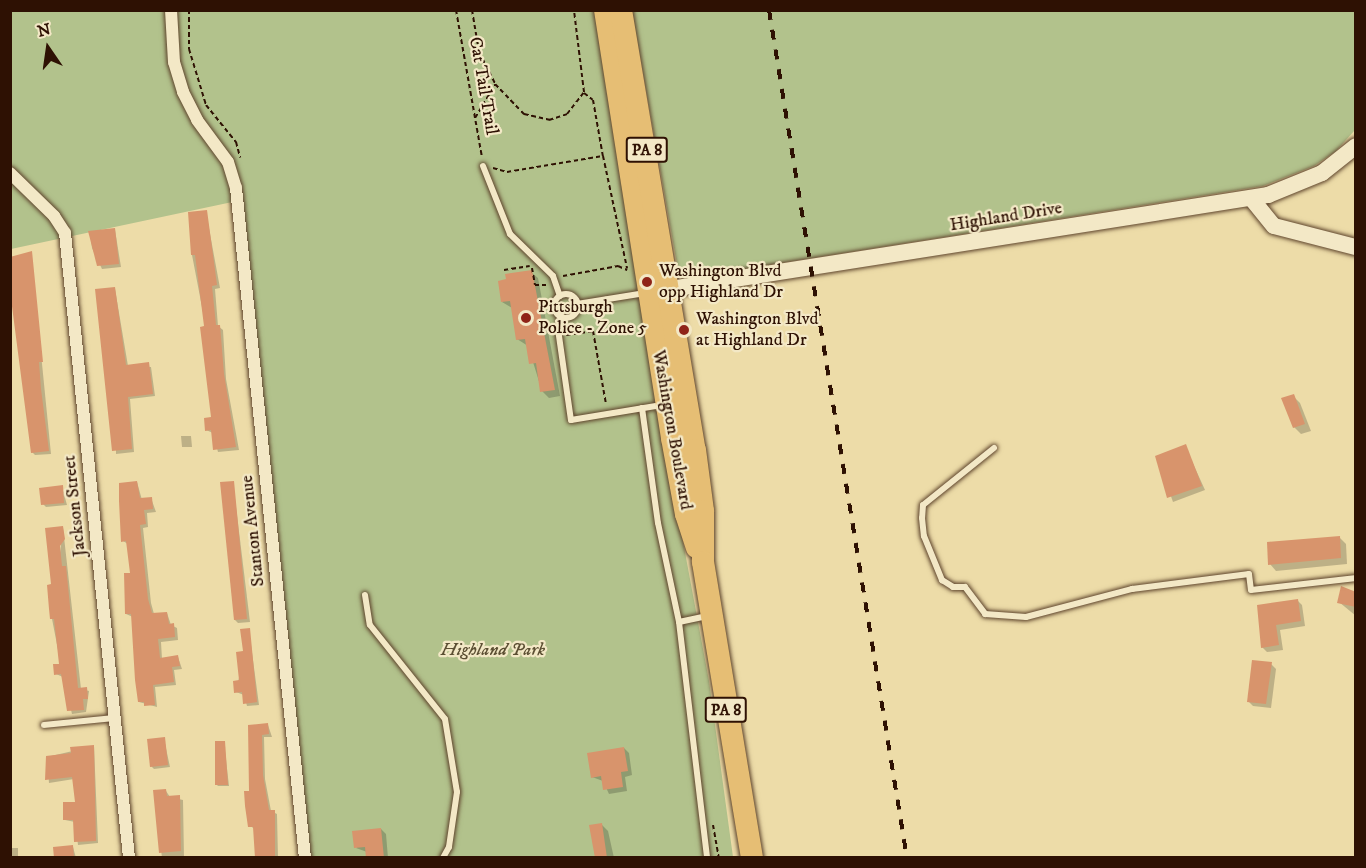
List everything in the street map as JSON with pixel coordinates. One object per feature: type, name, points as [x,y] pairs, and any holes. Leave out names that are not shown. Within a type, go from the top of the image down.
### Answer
[{"type":"highway","name":"Washington Boulevard","points":[[605,10],[686,514],[703,562]]},
{"type":"highway","name":"Washington Boulevard","points":[[621,10],[650,292],[702,501],[703,562],[752,858]]},
{"type":"street","name":"Stanton Avenue","points":[[171,10],[174,62],[183,92],[197,120],[228,162],[238,201],[305,858]]},
{"type":"street","name":"Highland Drive","points":[[650,292],[1251,198],[1286,190],[1322,173],[1356,146]]},
{"type":"street","name":"Jackson Street","points":[[10,173],[54,216],[65,233],[129,858]]},
{"type":"street","points":[[1251,198],[1274,226],[1356,247]]},
{"type":"lane","points":[[483,166],[510,234],[553,276],[560,296]]},
{"type":"lane","points":[[578,304],[650,292]]},
{"type":"lane","points":[[560,296],[571,295],[578,304]]},
{"type":"lane","points":[[560,296],[554,305],[561,316],[558,329],[571,420],[667,404]]},
{"type":"lane","points":[[561,316],[574,314],[578,304]]},
{"type":"lane","points":[[642,408],[658,523],[679,622],[707,858]]},
{"type":"lane","points":[[994,448],[923,506],[922,518],[924,536],[942,580],[953,587],[965,587],[985,614],[1026,617],[1132,589],[1249,574],[1251,590],[1356,578]]},
{"type":"lane","points":[[365,595],[370,625],[446,719],[457,792],[449,847],[443,858]]},
{"type":"lane","points":[[679,622],[711,616]]},
{"type":"lane","points":[[44,725],[115,718]]},
{"type":"path","points":[[189,10],[189,49],[206,105],[236,142],[242,163]]},
{"type":"path","name":"Cat Tail Trail","points":[[456,10],[483,166]]},
{"type":"path","points":[[472,10],[479,52],[495,84],[524,114],[540,120],[567,114],[584,93]]},
{"type":"path","points":[[574,10],[584,93],[593,100],[627,270]]},
{"type":"path","points":[[475,118],[495,84]]},
{"type":"path","points":[[483,166],[507,172],[603,157]]},
{"type":"path","points":[[559,279],[618,266],[627,270],[650,292]]},
{"type":"path","points":[[504,270],[531,267],[535,285],[548,283]]},
{"type":"path","points":[[627,270],[635,268]]},
{"type":"path","points":[[565,333],[593,331],[606,406]]},
{"type":"green space","name":"Highland Park","points":[[10,11],[598,11],[673,488],[709,681],[733,857],[305,857],[237,201],[11,249]]},
{"type":"green space","points":[[632,11],[1355,11],[1355,130],[1336,151],[1314,166],[1263,186],[694,277],[678,270]]},
{"type":"building","points":[[207,210],[217,285],[212,286],[216,325],[220,325],[224,374],[236,447],[213,450],[211,430],[205,431],[204,418],[211,417],[200,327],[204,326],[195,255],[191,255],[188,212]]},
{"type":"building","points":[[115,228],[119,264],[97,266],[88,231]]},
{"type":"building","points":[[32,251],[43,362],[39,362],[41,389],[49,451],[31,453],[10,291],[10,257]]},
{"type":"building","name":"Pittsburgh Police - Zone 5","points":[[532,270],[555,390],[540,392],[536,363],[529,364],[525,339],[516,340],[510,301],[501,302],[498,281],[506,279],[505,274]]},
{"type":"building","points":[[115,287],[126,365],[149,362],[153,394],[128,397],[132,449],[112,451],[95,289]]},
{"type":"building","points":[[1294,394],[1305,424],[1293,428],[1281,398]]},
{"type":"building","points":[[1186,444],[1202,486],[1167,498],[1155,456]]},
{"type":"building","points":[[137,481],[140,498],[152,497],[153,509],[144,510],[146,524],[140,525],[148,599],[152,613],[167,612],[169,624],[174,623],[175,637],[158,639],[160,658],[178,655],[180,666],[172,667],[174,682],[153,685],[155,705],[144,706],[144,702],[138,702],[131,614],[125,614],[124,573],[130,573],[126,541],[121,542],[119,501],[119,483]]},
{"type":"building","points":[[234,481],[247,619],[234,620],[220,482]]},
{"type":"building","points":[[63,485],[64,503],[41,505],[39,488]]},
{"type":"building","points":[[63,526],[65,539],[60,546],[62,566],[66,566],[78,688],[87,687],[88,699],[83,699],[84,710],[67,711],[61,674],[54,675],[53,664],[59,664],[54,619],[50,619],[47,585],[51,584],[45,528]]},
{"type":"building","points":[[1340,536],[1341,558],[1268,565],[1267,542]]},
{"type":"building","points":[[1341,586],[1356,592],[1356,607],[1337,603]]},
{"type":"building","points":[[1298,599],[1301,621],[1276,625],[1279,645],[1261,648],[1257,605]]},
{"type":"building","points":[[250,628],[257,702],[243,704],[242,692],[234,693],[233,681],[239,680],[236,652],[243,651],[240,629]]},
{"type":"building","points":[[1252,660],[1272,662],[1266,704],[1247,702]]},
{"type":"building","points":[[268,723],[269,734],[262,735],[263,775],[269,810],[275,810],[275,858],[255,858],[253,827],[248,827],[244,791],[249,791],[248,725]]},
{"type":"building","points":[[165,737],[168,765],[150,767],[147,739]]},
{"type":"building","points":[[215,741],[225,741],[228,785],[215,785]]},
{"type":"building","points":[[94,745],[96,841],[74,842],[73,820],[63,820],[63,802],[75,802],[72,777],[45,780],[46,756],[71,753],[70,747]]},
{"type":"building","points":[[624,747],[628,771],[621,772],[623,787],[603,790],[601,776],[591,778],[587,753]]},
{"type":"building","points":[[166,789],[167,796],[180,795],[181,851],[159,853],[153,790]]},
{"type":"building","points":[[602,823],[607,858],[595,858],[589,825]]},
{"type":"building","points":[[381,828],[384,858],[366,858],[365,847],[354,848],[352,831]]},
{"type":"building","points":[[73,845],[74,858],[54,858],[53,847]]},
{"type":"railway","points":[[769,10],[907,858]]},
{"type":"place","name":"Washington Blvd opp Highland Dr","points":[[647,282]]},
{"type":"place","name":"Pittsburgh Police - Zone 5","points":[[526,318]]},
{"type":"place","name":"Washington Blvd at Highland Dr","points":[[684,330]]}]
